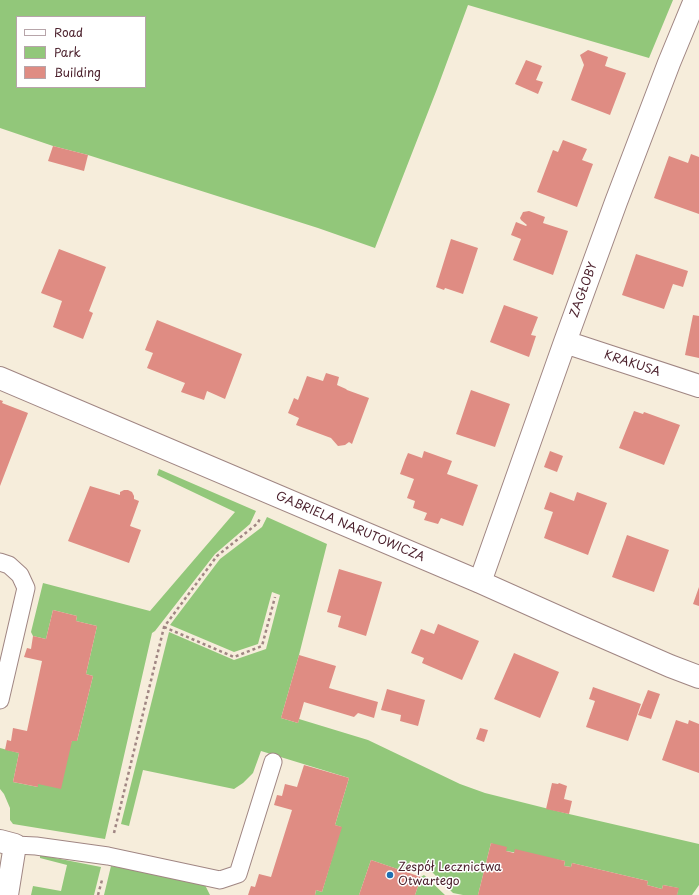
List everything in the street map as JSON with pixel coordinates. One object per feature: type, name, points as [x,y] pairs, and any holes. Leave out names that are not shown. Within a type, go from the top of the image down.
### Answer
[{"type":"street","name":"ZAGŁOBY","points":[[480,582],[618,194],[695,0]]},
{"type":"street","name":"KRAKUSA","points":[[565,342],[699,386]]},
{"type":"street","name":"GABRIELA NARUTOWICZA","points":[[0,378],[480,582],[670,666],[699,677]]},
{"type":"street","points":[[7,895],[8,843]]},
{"type":"lane","points":[[0,562],[9,565],[20,575],[26,588],[0,700]]},
{"type":"lane","points":[[8,843],[108,856],[220,880],[238,874],[273,762]]},
{"type":"path","points":[[108,856],[164,627],[217,556],[258,523]]},
{"type":"path","points":[[164,627],[234,656],[262,646],[275,597]]},
{"type":"green space","points":[[0,0],[673,0],[649,58],[468,5],[375,248],[318,228],[88,155],[53,146],[0,128]]},
{"type":"green space","points":[[159,469],[256,511],[250,524],[215,554],[152,633],[105,839],[13,824],[10,820],[10,808],[4,794],[0,789],[0,748],[19,753],[13,782],[38,787],[38,784],[72,741],[77,741],[93,676],[86,674],[97,626],[76,621],[77,616],[53,610],[46,639],[33,636],[31,632],[43,583],[150,611],[235,512],[157,475]]},
{"type":"green space","points":[[267,517],[327,544],[299,655],[281,718],[298,723],[299,719],[368,740],[460,784],[485,793],[699,844],[699,885],[692,895],[677,895],[678,888],[663,885],[662,889],[647,885],[648,881],[572,863],[571,867],[564,866],[565,861],[506,851],[491,843],[478,895],[453,893],[427,867],[410,861],[406,872],[371,860],[359,895],[315,895],[316,890],[322,892],[341,827],[335,825],[349,778],[261,751],[253,773],[243,783],[234,789],[143,770],[129,826],[121,824],[169,632],[234,660],[266,649],[280,595],[272,592],[258,644],[234,652],[170,625],[220,559],[262,527]]},
{"type":"green space","points":[[40,855],[101,867],[94,895],[31,895],[33,886],[61,891],[67,865],[40,858]]},
{"type":"green space","points":[[111,866],[204,883],[210,895],[104,895]]},
{"type":"green space","points":[[424,875],[445,895],[415,895],[421,877]]},
{"type":"building","points":[[588,50],[608,57],[605,66],[626,73],[610,115],[571,100],[584,65],[580,55]]},
{"type":"building","points":[[526,60],[542,66],[536,80],[543,82],[538,94],[515,84]]},
{"type":"building","points":[[563,140],[587,149],[582,160],[593,164],[577,207],[537,192],[553,150],[558,152]]},
{"type":"building","points":[[53,146],[88,155],[84,171],[48,161]]},
{"type":"building","points":[[691,154],[699,157],[699,214],[654,198],[669,156],[688,163]]},
{"type":"building","points":[[529,211],[545,217],[543,223],[568,231],[553,275],[513,260],[521,239],[511,235],[516,222],[526,226],[527,225],[520,218],[523,212]]},
{"type":"building","points":[[451,239],[478,248],[463,294],[445,288],[444,290],[436,287]]},
{"type":"building","points":[[59,249],[106,267],[89,311],[93,313],[83,339],[53,327],[62,301],[41,293]]},
{"type":"building","points":[[636,254],[688,271],[683,287],[673,284],[664,309],[622,295]]},
{"type":"building","points":[[504,305],[538,317],[531,335],[536,336],[529,357],[490,342]]},
{"type":"building","points":[[693,315],[699,316],[699,358],[685,355]]},
{"type":"building","points":[[157,320],[242,354],[225,399],[207,391],[204,400],[181,392],[185,383],[147,368],[153,353],[145,350]]},
{"type":"building","points":[[326,373],[339,377],[337,385],[369,398],[352,444],[349,442],[345,445],[338,446],[331,438],[296,425],[299,418],[288,413],[294,398],[298,400],[307,376],[323,381]]},
{"type":"building","points":[[471,390],[510,404],[495,447],[456,434]]},
{"type":"building","points":[[0,400],[3,401],[2,403],[28,413],[0,486]]},
{"type":"building","points":[[634,411],[643,414],[644,412],[680,425],[664,465],[619,448]]},
{"type":"building","points":[[424,451],[452,461],[447,474],[478,485],[463,526],[441,518],[438,524],[424,520],[427,513],[413,508],[415,501],[407,498],[414,479],[400,474],[405,460],[408,453],[422,458]]},
{"type":"building","points":[[550,451],[563,456],[557,472],[544,467]]},
{"type":"building","points":[[90,486],[120,495],[120,492],[128,490],[132,492],[134,499],[139,501],[130,526],[141,530],[129,563],[68,541]]},
{"type":"building","points":[[550,492],[574,501],[577,492],[607,503],[588,555],[544,538],[553,512],[544,509]]},
{"type":"building","points":[[627,535],[669,550],[654,592],[612,577]]},
{"type":"building","points":[[339,569],[382,582],[366,636],[338,627],[341,616],[327,612]]},
{"type":"building","points":[[699,587],[699,606],[693,604]]},
{"type":"building","points":[[53,610],[77,616],[76,621],[97,626],[86,674],[93,676],[77,741],[72,741],[61,789],[38,784],[38,787],[13,782],[19,753],[5,750],[7,740],[11,741],[13,728],[27,731],[42,661],[24,657],[27,648],[31,649],[33,636],[46,639]]},
{"type":"building","points":[[438,624],[479,641],[462,680],[422,663],[424,658],[411,653],[421,629],[434,634]]},
{"type":"building","points":[[514,653],[559,672],[540,718],[494,699]]},
{"type":"building","points":[[299,655],[336,666],[329,688],[378,702],[374,718],[358,713],[354,717],[304,702],[298,723],[281,718]]},
{"type":"building","points":[[593,687],[641,704],[628,741],[586,727],[595,701],[589,699]]},
{"type":"building","points":[[387,689],[425,700],[418,726],[400,721],[401,715],[381,710]]},
{"type":"building","points":[[648,690],[660,694],[651,719],[638,715]]},
{"type":"building","points":[[676,720],[688,724],[689,720],[699,724],[699,773],[662,760]]},
{"type":"building","points":[[480,728],[488,730],[484,742],[476,739]]},
{"type":"building","points":[[304,765],[349,778],[335,825],[342,827],[322,892],[316,890],[315,895],[248,895],[251,886],[255,887],[259,874],[271,877],[292,810],[274,805],[277,795],[282,796],[285,784],[297,787]]},
{"type":"building","points":[[552,783],[559,783],[567,786],[564,799],[572,801],[569,814],[546,809]]},
{"type":"building","points":[[491,843],[507,847],[506,851],[514,853],[515,849],[565,861],[564,866],[571,867],[572,863],[648,881],[647,885],[662,889],[663,885],[679,888],[677,895],[478,895]]},
{"type":"building","name":"Zespół Lecznictwa Otwartego","points":[[371,860],[421,877],[415,895],[359,895]]},
{"type":"place","name":"Zespół Lecznictwa Otwartego","points":[[390,875]]}]
